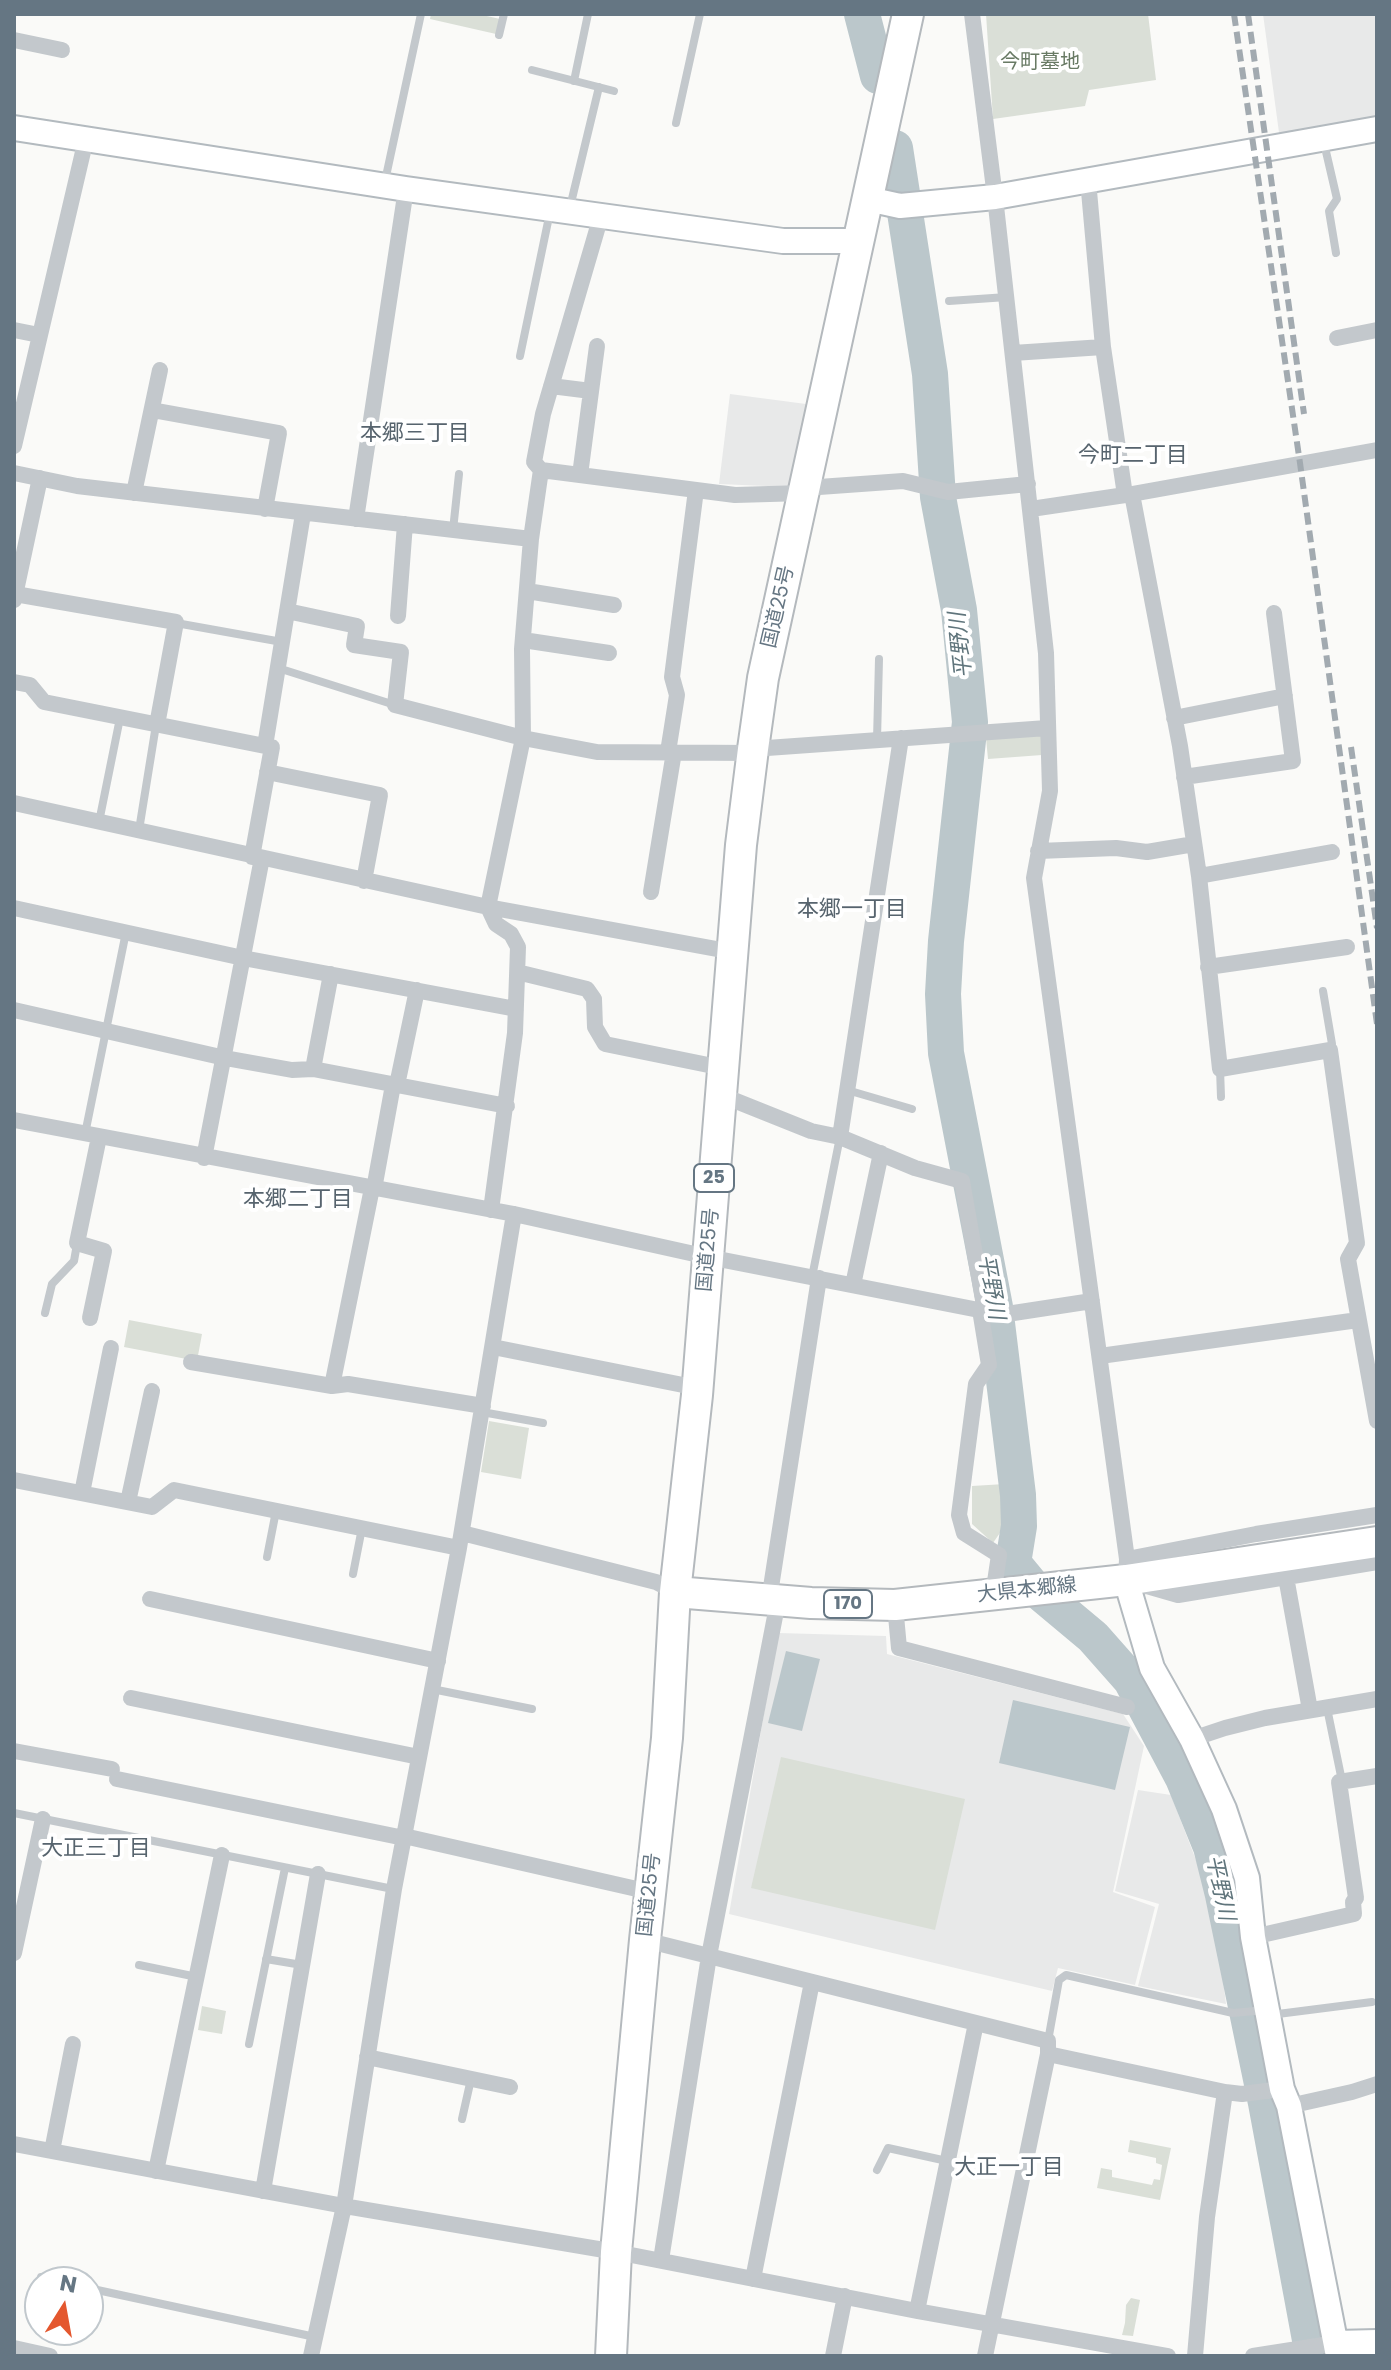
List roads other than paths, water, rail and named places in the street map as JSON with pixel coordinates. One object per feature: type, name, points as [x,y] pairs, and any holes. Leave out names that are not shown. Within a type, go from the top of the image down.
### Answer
[{"type":"highway","name":"国道25号","points":[[611,2356],[616,2252],[667,1738],[675,1592],[698,1388],[741,845],[763,678],[908,14]]},
{"type":"highway","name":"大県本郷線","points":[[675,1592],[895,1605],[1052,1588],[1127,1569],[1377,1542]]},
{"type":"street","points":[[972,14],[1046,653],[1050,791],[1034,878],[1127,1569],[1152,1668],[1192,1739],[1224,1809],[1247,1878],[1274,2095],[1337,2350]]},
{"type":"street","points":[[14,40],[62,50]]},
{"type":"street","points":[[14,128],[395,187],[783,241],[859,241]]},
{"type":"street","points":[[868,199],[907,206],[995,197],[1377,129]]},
{"type":"street","points":[[14,446],[86,139]]},
{"type":"street","points":[[1088,180],[1103,347],[1184,777],[1199,876],[1220,1069],[1330,1050],[1357,1243],[1348,1259],[1377,1421]]},
{"type":"street","points":[[356,519],[395,187]]},
{"type":"street","points":[[601,216],[551,386],[534,462],[541,470],[735,495],[903,481],[935,489],[1028,484]]},
{"type":"street","points":[[14,330],[39,335]]},
{"type":"street","points":[[1337,338],[1377,330]]},
{"type":"street","points":[[580,475],[597,346]]},
{"type":"street","points":[[1013,353],[1103,347]]},
{"type":"street","points":[[134,493],[160,370]]},
{"type":"street","points":[[551,386],[591,391]]},
{"type":"street","points":[[152,410],[279,433],[265,509]]},
{"type":"street","points":[[1031,509],[1377,450]]},
{"type":"street","points":[[491,1210],[507,1106],[518,947],[511,934],[496,924],[488,907],[523,738],[523,640],[531,539],[541,470]]},
{"type":"street","points":[[14,473],[134,493],[531,539]]},
{"type":"street","points":[[40,478],[15,589],[176,622],[157,725]]},
{"type":"street","points":[[651,892],[671,752],[677,695],[672,677],[696,490]]},
{"type":"street","points":[[265,746],[303,514]]},
{"type":"street","points":[[398,616],[405,524]]},
{"type":"street","points":[[527,591],[614,605]]},
{"type":"street","points":[[287,611],[357,626],[354,645],[401,652],[395,705],[523,738],[597,752],[753,751],[1047,728]]},
{"type":"street","points":[[1184,777],[1293,761],[1274,613]]},
{"type":"street","points":[[523,640],[609,653]]},
{"type":"street","points":[[14,682],[30,685],[44,702],[272,747],[243,958],[204,1158]]},
{"type":"street","points":[[1174,718],[1285,696]]},
{"type":"street","points":[[840,1137],[901,738]]},
{"type":"street","points":[[267,772],[380,795],[364,881]]},
{"type":"street","points":[[14,803],[488,907],[733,952]]},
{"type":"street","points":[[1038,851],[1116,848],[1147,852],[1194,844]]},
{"type":"street","points":[[1199,876],[1332,852]]},
{"type":"street","points":[[14,908],[243,958],[516,1009]]},
{"type":"street","points":[[1208,967],[1347,947]]},
{"type":"street","points":[[517,972],[587,989],[594,999],[595,1027],[605,1044],[722,1082],[811,1131],[840,1137],[915,1168],[962,1181],[989,1312],[989,1365],[976,1384],[959,1515],[964,1533],[999,1555],[1007,1593]]},
{"type":"street","points":[[313,1069],[331,974]]},
{"type":"street","points":[[332,1386],[417,990]]},
{"type":"street","points":[[14,1010],[225,1058],[292,1070],[313,1069],[507,1106]]},
{"type":"street","points":[[14,1120],[514,1214],[708,1257],[989,1312],[1092,1301]]},
{"type":"street","points":[[90,1318],[104,1251],[77,1243],[92,1136]]},
{"type":"street","points":[[853,1285],[881,1153]]},
{"type":"street","points":[[311,2356],[344,2206],[394,1889],[460,1540],[514,1214]]},
{"type":"street","points":[[661,2260],[709,1956],[774,1600],[815,1278]]},
{"type":"street","points":[[1100,1356],[1358,1320]]},
{"type":"street","points":[[493,1347],[698,1388]]},
{"type":"street","points":[[82,1493],[111,1348]]},
{"type":"street","points":[[191,1362],[332,1386],[348,1384],[482,1409]]},
{"type":"street","points":[[128,1502],[152,1391]]},
{"type":"street","points":[[14,1480],[152,1507],[174,1490],[362,1528],[460,1540],[656,1582],[675,1592]]},
{"type":"street","points":[[1127,1569],[1230,1539],[1377,1515]]},
{"type":"street","points":[[1127,1569],[1178,1595],[1377,1562]]},
{"type":"street","points":[[1286,1577],[1318,1708]]},
{"type":"street","points":[[150,1599],[438,1661]]},
{"type":"street","points":[[895,1605],[899,1648],[1127,1707]]},
{"type":"street","points":[[131,1698],[419,1757]]},
{"type":"street","points":[[1192,1739],[1225,1728],[1377,1699]]},
{"type":"street","points":[[14,1751],[650,1892]]},
{"type":"street","points":[[1253,1937],[1354,1914],[1353,1902],[1356,1898],[1339,1782],[1377,1776]]},
{"type":"street","points":[[14,1953],[43,1819]]},
{"type":"street","points":[[156,2171],[222,1855]]},
{"type":"street","points":[[263,2191],[318,1874]]},
{"type":"street","points":[[645,1940],[976,2023],[1048,2048],[1225,2092],[1274,2095],[1352,2092],[1377,2084]]},
{"type":"street","points":[[753,2279],[812,1982]]},
{"type":"street","points":[[917,2311],[976,2023]]},
{"type":"street","points":[[52,2151],[73,2044]]},
{"type":"street","points":[[985,2356],[1048,2048]]},
{"type":"street","points":[[367,2057],[510,2087]]},
{"type":"street","points":[[1195,2356],[1207,2217],[1225,2092]]},
{"type":"street","points":[[14,2144],[344,2206],[661,2260],[992,2324],[1103,2350],[1168,2356]]},
{"type":"street","points":[[833,2356],[845,2296]]},
{"type":"street","points":[[1254,2356],[1337,2350],[1377,2342]]},
{"type":"street","points":[[14,2348],[50,2356]]},
{"type":"lane","points":[[395,187],[421,14]]},
{"type":"lane","points":[[499,35],[504,14]]},
{"type":"lane","points":[[574,81],[588,14]]},
{"type":"lane","points":[[676,123],[700,14]]},
{"type":"lane","points":[[532,70],[614,91]]},
{"type":"lane","points":[[520,356],[560,210],[599,87]]},
{"type":"lane","points":[[1323,138],[1337,199],[1329,211],[1336,253]]},
{"type":"lane","points":[[949,301],[1007,297]]},
{"type":"lane","points":[[453,530],[459,474]]},
{"type":"lane","points":[[176,622],[282,642]]},
{"type":"lane","points":[[877,740],[879,659]]},
{"type":"lane","points":[[278,668],[395,705]]},
{"type":"lane","points":[[99,822],[120,717]]},
{"type":"lane","points":[[139,831],[157,725]]},
{"type":"lane","points":[[92,1136],[106,1031],[126,932]]},
{"type":"lane","points":[[1323,991],[1332,1044],[1330,1050]]},
{"type":"lane","points":[[1220,1069],[1221,1097]]},
{"type":"lane","points":[[847,1090],[912,1109]]},
{"type":"lane","points":[[815,1278],[840,1137]]},
{"type":"lane","points":[[45,1313],[52,1284],[74,1261],[77,1243]]},
{"type":"lane","points":[[482,1409],[543,1423]]},
{"type":"lane","points":[[267,1557],[276,1511]]},
{"type":"lane","points":[[353,1574],[362,1528]]},
{"type":"lane","points":[[432,1689],[532,1709]]},
{"type":"lane","points":[[1318,1708],[1342,1781]]},
{"type":"lane","points":[[14,1813],[394,1889]]},
{"type":"lane","points":[[249,2044],[285,1868]]},
{"type":"lane","points":[[266,1959],[302,1965]]},
{"type":"lane","points":[[139,1965],[197,1977]]},
{"type":"lane","points":[[1048,2048],[1059,1980],[1066,1975],[1233,2013],[1372,2002]]},
{"type":"lane","points":[[462,2119],[471,2079]]},
{"type":"lane","points":[[877,2170],[888,2148],[947,2161]]},
{"type":"lane","points":[[104,2291],[315,2337]]},
{"type":"waterway","name":"平野川","points":[[862,14],[878,76]]},
{"type":"waterway","name":"平野川","points":[[895,148],[930,374],[938,497],[959,610],[970,722],[946,941],[943,994],[946,1053],[995,1307],[1018,1495],[1019,1526],[1013,1563],[1032,1586],[1093,1637],[1131,1680],[1183,1778],[1211,1847],[1266,2103],[1313,2356]]},
{"type":"railway","points":[[1234,14],[1300,463],[1377,1024]]},
{"type":"railway","points":[[1248,14],[1304,414]]},
{"type":"railway","points":[[1351,747],[1377,928]]},
{"type":"district","name":"本郷三丁目","points":[[415,434]]},
{"type":"district","name":"今町二丁目","points":[[1133,456]]},
{"type":"district","name":"本郷一丁目","points":[[852,910]]},
{"type":"district","name":"本郷二丁目","points":[[298,1200]]},
{"type":"district","name":"大正三丁目","points":[[96,1849]]},
{"type":"district","name":"大正一丁目","points":[[1009,2168]]},
{"type":"park label","name":"今町墓地","points":[[1040,63]]}]
